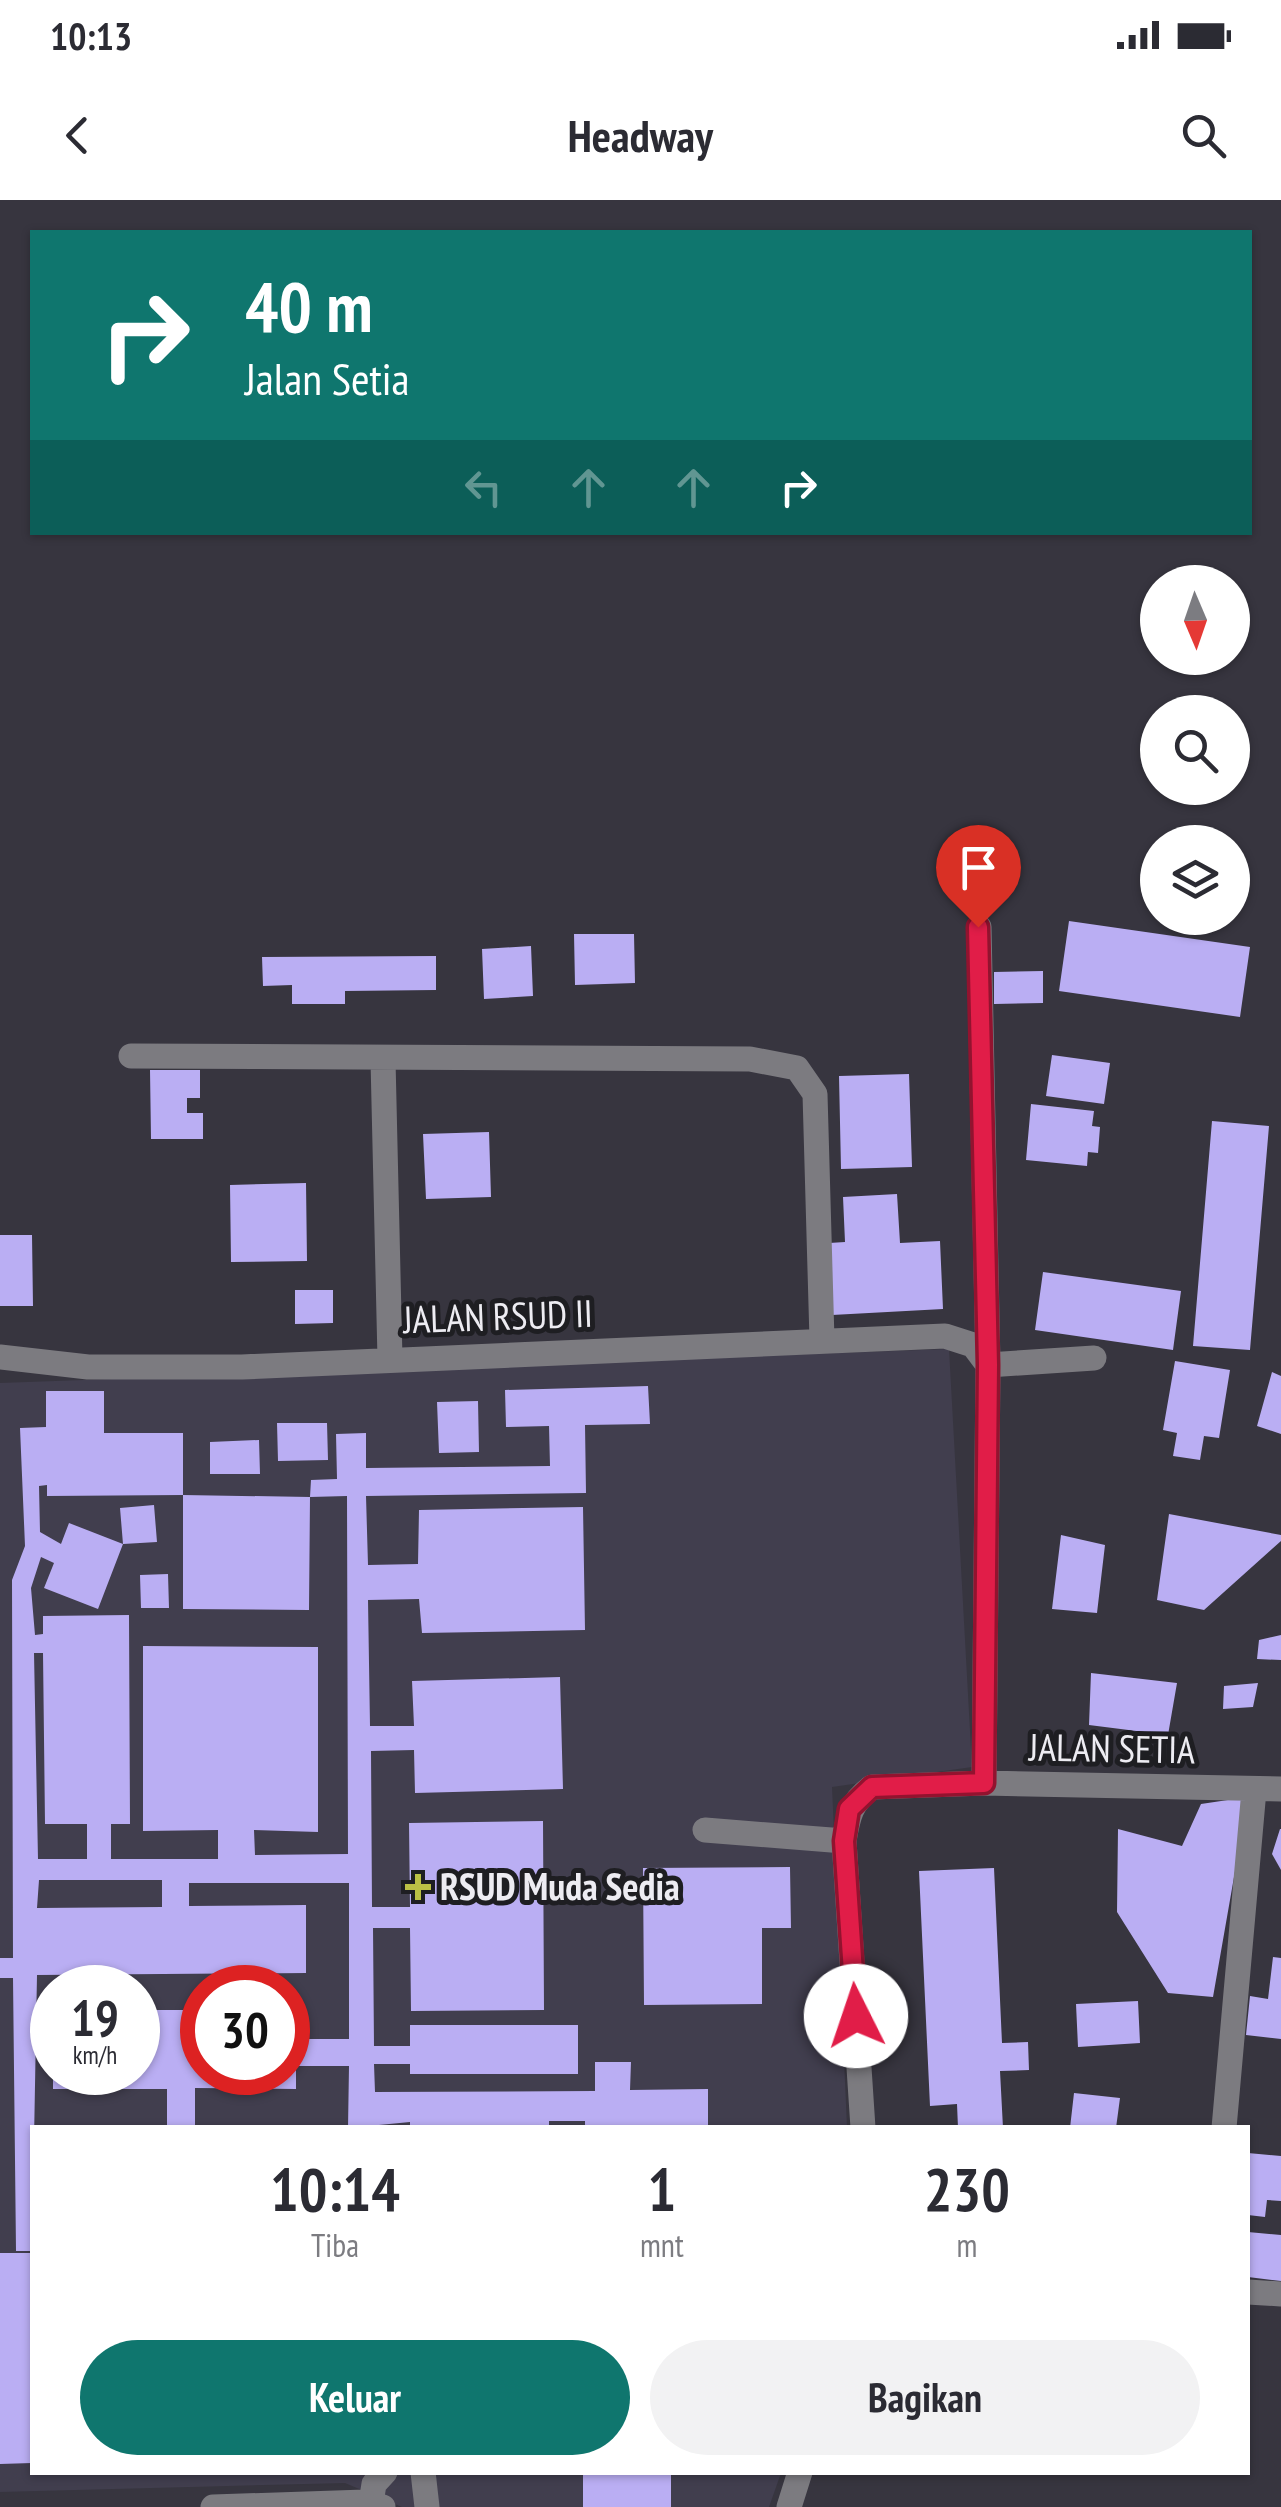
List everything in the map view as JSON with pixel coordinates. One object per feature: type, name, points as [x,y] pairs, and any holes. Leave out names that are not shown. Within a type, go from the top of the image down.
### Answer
[{"type":"street","points":[[978,927],[988,1365],[984,1783]]},
{"type":"street","points":[[131,1056],[750,1059],[797,1068],[815,1094],[822,1340]]},
{"type":"street","points":[[383,1060],[390,1359]]},
{"type":"street","name":"JALAN RSUD II","points":[[0,1356],[153,1368],[946,1336],[973,1345],[988,1365]]},
{"type":"street","points":[[988,1365],[1094,1358]]},
{"type":"street","name":"JALAN SETIA","points":[[863,2125],[844,1841],[849,1809],[872,1787],[984,1783],[1281,1789]]},
{"type":"street","points":[[1224,2125],[1254,1790]]},
{"type":"street","points":[[705,1830],[844,1841]]},
{"type":"street","points":[[1250,2292],[1281,2294]]},
{"type":"street","points":[[213,2507],[377,2505],[374,2484],[382,2475]]},
{"type":"street","points":[[423,2475],[427,2507]]},
{"type":"street","points":[[789,2507],[799,2475]]},
{"type":"shaded area","name":"RSUD Muda Sedia","points":[[949,1349],[972,1767],[832,1787],[847,2125],[30,2125],[30,2475],[780,2475],[769,2507],[402,2507],[345,2483],[0,2492],[0,1383]]},
{"type":"building","points":[[1069,921],[1140,931],[1140,935],[1250,947],[1240,1017],[1059,991]]},
{"type":"building","points":[[574,934],[634,934],[635,983],[575,985]]},
{"type":"building","points":[[531,946],[533,996],[484,999],[482,949]]},
{"type":"building","points":[[436,956],[436,990],[345,991],[345,1004],[292,1004],[292,985],[263,986],[262,957]]},
{"type":"building","points":[[1043,971],[1043,1003],[994,1004],[994,972]]},
{"type":"building","points":[[1052,1055],[1110,1063],[1104,1104],[1046,1096]]},
{"type":"building","points":[[150,1070],[200,1070],[200,1098],[187,1098],[187,1113],[203,1113],[203,1139],[151,1139]]},
{"type":"building","points":[[909,1074],[912,1167],[841,1169],[839,1076]]},
{"type":"building","points":[[1031,1104],[1094,1111],[1092,1126],[1100,1127],[1098,1153],[1088,1152],[1087,1166],[1026,1160]]},
{"type":"building","points":[[1212,1121],[1269,1126],[1250,1350],[1193,1346]]},
{"type":"building","points":[[489,1132],[491,1197],[426,1199],[423,1134]]},
{"type":"building","points":[[306,1183],[307,1261],[231,1262],[230,1185]]},
{"type":"building","points":[[897,1194],[900,1243],[940,1241],[943,1309],[832,1315],[829,1243],[845,1242],[843,1197]]},
{"type":"building","points":[[0,1235],[32,1235],[33,1306],[0,1306]]},
{"type":"building","points":[[1043,1272],[1181,1291],[1173,1350],[1035,1330]]},
{"type":"building","points":[[295,1290],[333,1290],[333,1323],[295,1324]]},
{"type":"building","points":[[1175,1361],[1230,1370],[1219,1438],[1204,1436],[1200,1460],[1173,1456],[1177,1433],[1163,1430]]},
{"type":"building","points":[[1272,1372],[1281,1376],[1281,1434],[1257,1426]]},
{"type":"building","points":[[648,1386],[650,1424],[585,1425],[586,1493],[366,1496],[368,1565],[418,1564],[419,1510],[583,1507],[585,1630],[422,1633],[419,1599],[368,1600],[370,1726],[414,1726],[412,1681],[560,1677],[563,1789],[415,1793],[414,1750],[371,1751],[372,1907],[410,1907],[409,1823],[543,1821],[544,2010],[411,2011],[410,1928],[373,1928],[374,2046],[410,2046],[410,2025],[578,2025],[578,2074],[410,2074],[410,2064],[374,2064],[375,2092],[595,2091],[595,2062],[631,2062],[630,2090],[708,2089],[708,2125],[585,2125],[585,2121],[549,2121],[549,2125],[348,2125],[349,2066],[310,2066],[310,2039],[349,2039],[349,1883],[189,1883],[189,1906],[306,1905],[306,1965],[180,1965],[180,1974],[160,1974],[160,1965],[30,1965],[30,2095],[35,2095],[34,2125],[30,2125],[30,2251],[16,2251],[13,1978],[0,1978],[0,1958],[13,1958],[12,1580],[25,1546],[20,1428],[46,1427],[46,1391],[104,1391],[104,1433],[183,1433],[183,1495],[47,1496],[47,1485],[39,1486],[40,1532],[61,1544],[69,1523],[123,1544],[98,1609],[44,1588],[54,1563],[41,1557],[31,1588],[35,1635],[43,1634],[43,1616],[129,1615],[130,1824],[111,1824],[111,1859],[218,1859],[218,1830],[143,1831],[143,1646],[318,1647],[318,1832],[254,1830],[255,1855],[348,1854],[347,1496],[310,1497],[311,1480],[337,1479],[336,1434],[366,1433],[366,1468],[550,1466],[549,1426],[506,1427],[505,1390]],"holes":[[[34,1653],[43,1653],[45,1824],[87,1824],[87,1859],[38,1859]],[[39,1880],[162,1880],[162,1907],[37,1908]]]},
{"type":"building","points":[[478,1401],[479,1452],[439,1453],[437,1402]]},
{"type":"building","points":[[277,1423],[327,1423],[328,1460],[278,1461]]},
{"type":"building","points":[[259,1440],[260,1474],[210,1474],[210,1442]]},
{"type":"building","points":[[183,1495],[310,1497],[309,1610],[183,1609]]},
{"type":"building","points":[[154,1505],[157,1542],[123,1544],[120,1508]]},
{"type":"building","points":[[1169,1514],[1281,1535],[1281,1541],[1204,1610],[1157,1600]]},
{"type":"building","points":[[1061,1535],[1105,1545],[1097,1613],[1052,1609]]},
{"type":"building","points":[[168,1574],[169,1608],[141,1608],[140,1575]]},
{"type":"building","points":[[1281,1635],[1281,1660],[1257,1659],[1259,1640]]},
{"type":"building","points":[[1091,1673],[1177,1683],[1168,1735],[1089,1725]]},
{"type":"building","points":[[1258,1683],[1253,1707],[1223,1709],[1224,1686]]},
{"type":"building","points":[[1248,1797],[1213,1997],[1168,1993],[1117,1912],[1118,1829],[1182,1846],[1201,1804]]},
{"type":"building","points":[[1281,1829],[1281,1870],[1272,1854]]},
{"type":"building","points":[[790,1867],[791,1928],[762,1928],[762,2004],[644,2005],[643,1868]]},
{"type":"building","points":[[994,1868],[1002,2043],[1028,2042],[1029,2070],[1000,2071],[1003,2125],[958,2125],[957,2104],[930,2106],[919,1871]]},
{"type":"building","points":[[1273,1957],[1281,1958],[1281,2039],[1246,2035],[1250,1996],[1268,1999]]},
{"type":"building","points":[[1138,2001],[1140,2043],[1078,2047],[1076,2004]]},
{"type":"building","points":[[160,2010],[180,2010],[180,2095],[195,2095],[195,2125],[167,2125],[167,2089],[160,2089]]},
{"type":"building","points":[[1074,2093],[1120,2098],[1116,2125],[1070,2125]]},
{"type":"building","points":[[1250,2153],[1281,2156],[1281,2201],[1267,2200],[1265,2217],[1250,2215]]},
{"type":"building","points":[[1250,2232],[1281,2235],[1281,2281],[1250,2277]]},
{"type":"building","points":[[0,2253],[30,2253],[30,2463],[0,2464]]},
{"type":"building","points":[[583,2475],[671,2475],[671,2507],[583,2507]]},
{"type":"place","name":"RSUD Muda Sedia","points":[[418,1887]]},
{"type":"route","points":[[856,2016],[844,1841],[849,1809],[872,1787],[984,1783],[988,1365],[978,927]]}]
